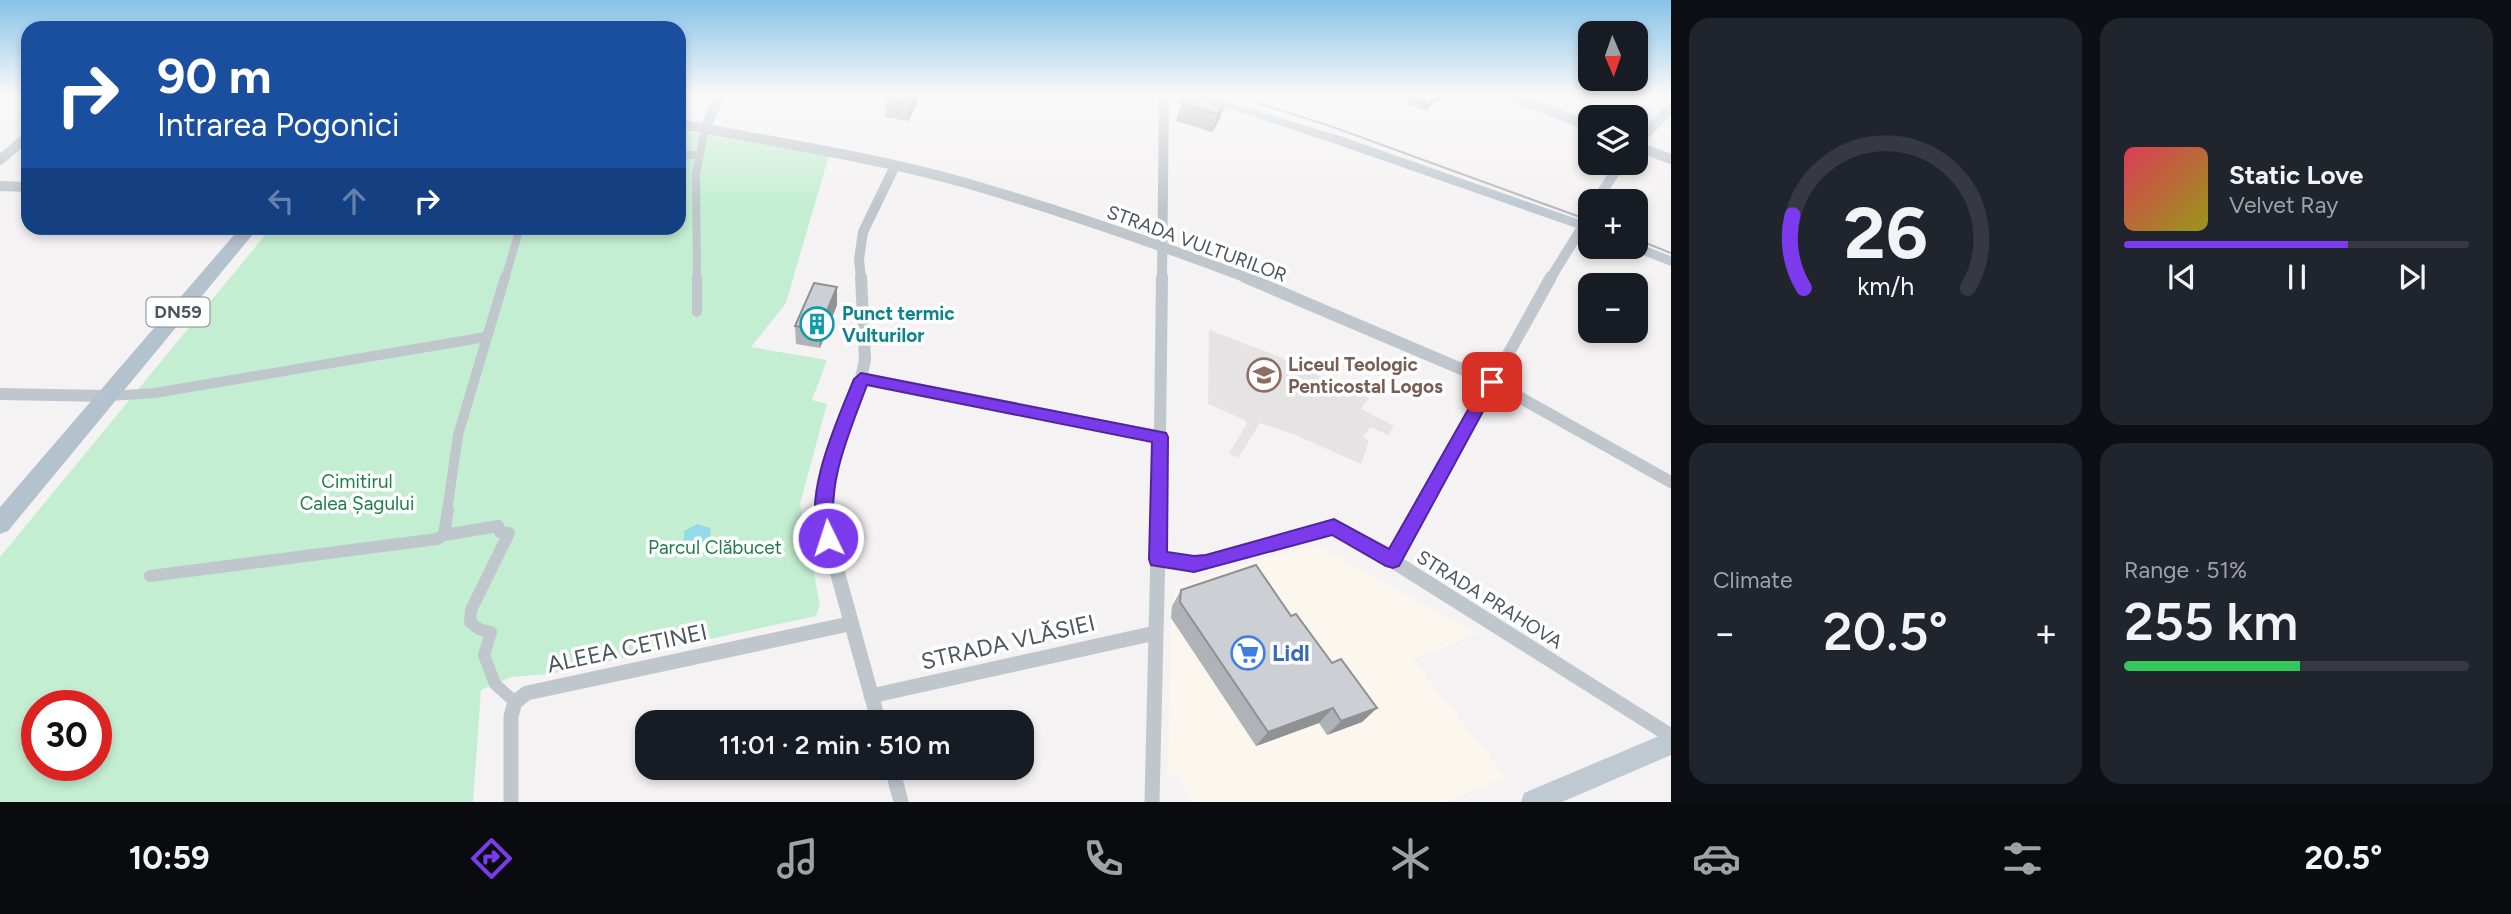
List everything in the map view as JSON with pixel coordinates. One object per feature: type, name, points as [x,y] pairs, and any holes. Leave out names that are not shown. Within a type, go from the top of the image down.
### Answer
[{"type":"main road","points":[[1304,131],[1338,140]]},
{"type":"main road","points":[[1310,131],[1578,219]]},
{"type":"main road","name":"DN59","points":[[0,524],[243,235]]},
{"type":"main road","points":[[1648,252],[1671,261]]},
{"type":"main road","points":[[1533,802],[1671,743]]},
{"type":"street","points":[[697,312],[698,155],[704,131]]},
{"type":"street","name":"STRADA VULTURILOR","points":[[722,131],[895,166],[1022,200],[1163,246],[1262,284],[1492,382],[1671,482]]},
{"type":"street","points":[[1152,802],[1163,246],[1161,131]]},
{"type":"street","points":[[0,160],[21,142]]},
{"type":"street","points":[[1648,149],[1671,159]]},
{"type":"street","points":[[686,155],[698,155]]},
{"type":"street","points":[[875,710],[849,624],[824,524],[830,461],[861,379],[865,360],[861,271],[857,261],[859,242],[895,166]]},
{"type":"street","points":[[0,186],[21,187]]},
{"type":"street","points":[[444,536],[458,435],[518,235]]},
{"type":"street","points":[[1393,561],[1538,299],[1578,239]]},
{"type":"street","points":[[0,394],[107,396],[155,393],[486,337]]},
{"type":"street","points":[[861,379],[1160,437]]},
{"type":"street","points":[[150,576],[437,539],[498,526],[500,532],[509,533],[471,610],[470,622],[479,629],[491,632],[484,655],[495,684],[515,702],[511,716],[511,802]]},
{"type":"street","name":"STRADA PRAHOVA","points":[[1158,559],[1194,564],[1206,562],[1334,527],[1393,561],[1671,736]]},
{"type":"street","name":"ALEEA CETINEI","points":[[515,702],[527,693],[849,624]]},
{"type":"street","name":"STRADA VLĂSIEI","points":[[871,696],[1155,633]]},
{"type":"street","points":[[895,780],[901,802]]},
{"type":"shaded area","name":"Liceul Teologic Penticostal Logos","points":[[1209,330],[1270,353],[1369,398],[1361,409],[1394,426],[1388,435],[1370,427],[1363,437],[1369,441],[1361,464],[1293,434],[1260,423],[1238,458],[1229,453],[1247,424],[1245,420],[1208,404]]},
{"type":"shaded area","points":[[1316,545],[1477,634],[1412,660],[1506,777],[1446,802],[1193,802],[1177,774],[1168,778],[1171,618],[1175,587],[1247,563]]},
{"type":"green space","name":"Cimitirul Calea Șagului","points":[[686,132],[829,155],[786,303],[751,347],[827,360],[812,400],[827,404],[800,504],[820,605],[816,616],[549,674],[511,677],[481,690],[473,802],[0,802],[0,557],[265,235],[686,235]]},
{"type":"water","points":[[697,524],[710,528],[711,541],[698,549],[684,544],[684,531]]},
{"type":"building","points":[[814,283],[837,287],[819,330],[795,326]]},
{"type":"building","name":"Lidl","points":[[1256,565],[1291,616],[1296,614],[1332,663],[1341,659],[1377,708],[1341,721],[1333,708],[1268,732],[1180,602],[1181,590]]},
{"type":"tram line","points":[[1345,131],[1578,216]]},
{"type":"tram line","points":[[1648,244],[1671,253]]},
{"type":"place","name":"Punct termic Vulturilor","points":[[817,324]]},
{"type":"place","name":"Liceul Teologic Penticostal Logos","points":[[1264,375]]},
{"type":"place","name":"Lidl","points":[[1248,653]]},
{"type":"route","points":[[828,538],[824,524],[830,461],[861,379],[1160,437],[1158,559],[1182,564],[1206,562],[1334,527],[1393,561],[1492,382]]},
{"type":"park label","name":"Parcul Clăbucet","points":[[715,547]]}]
